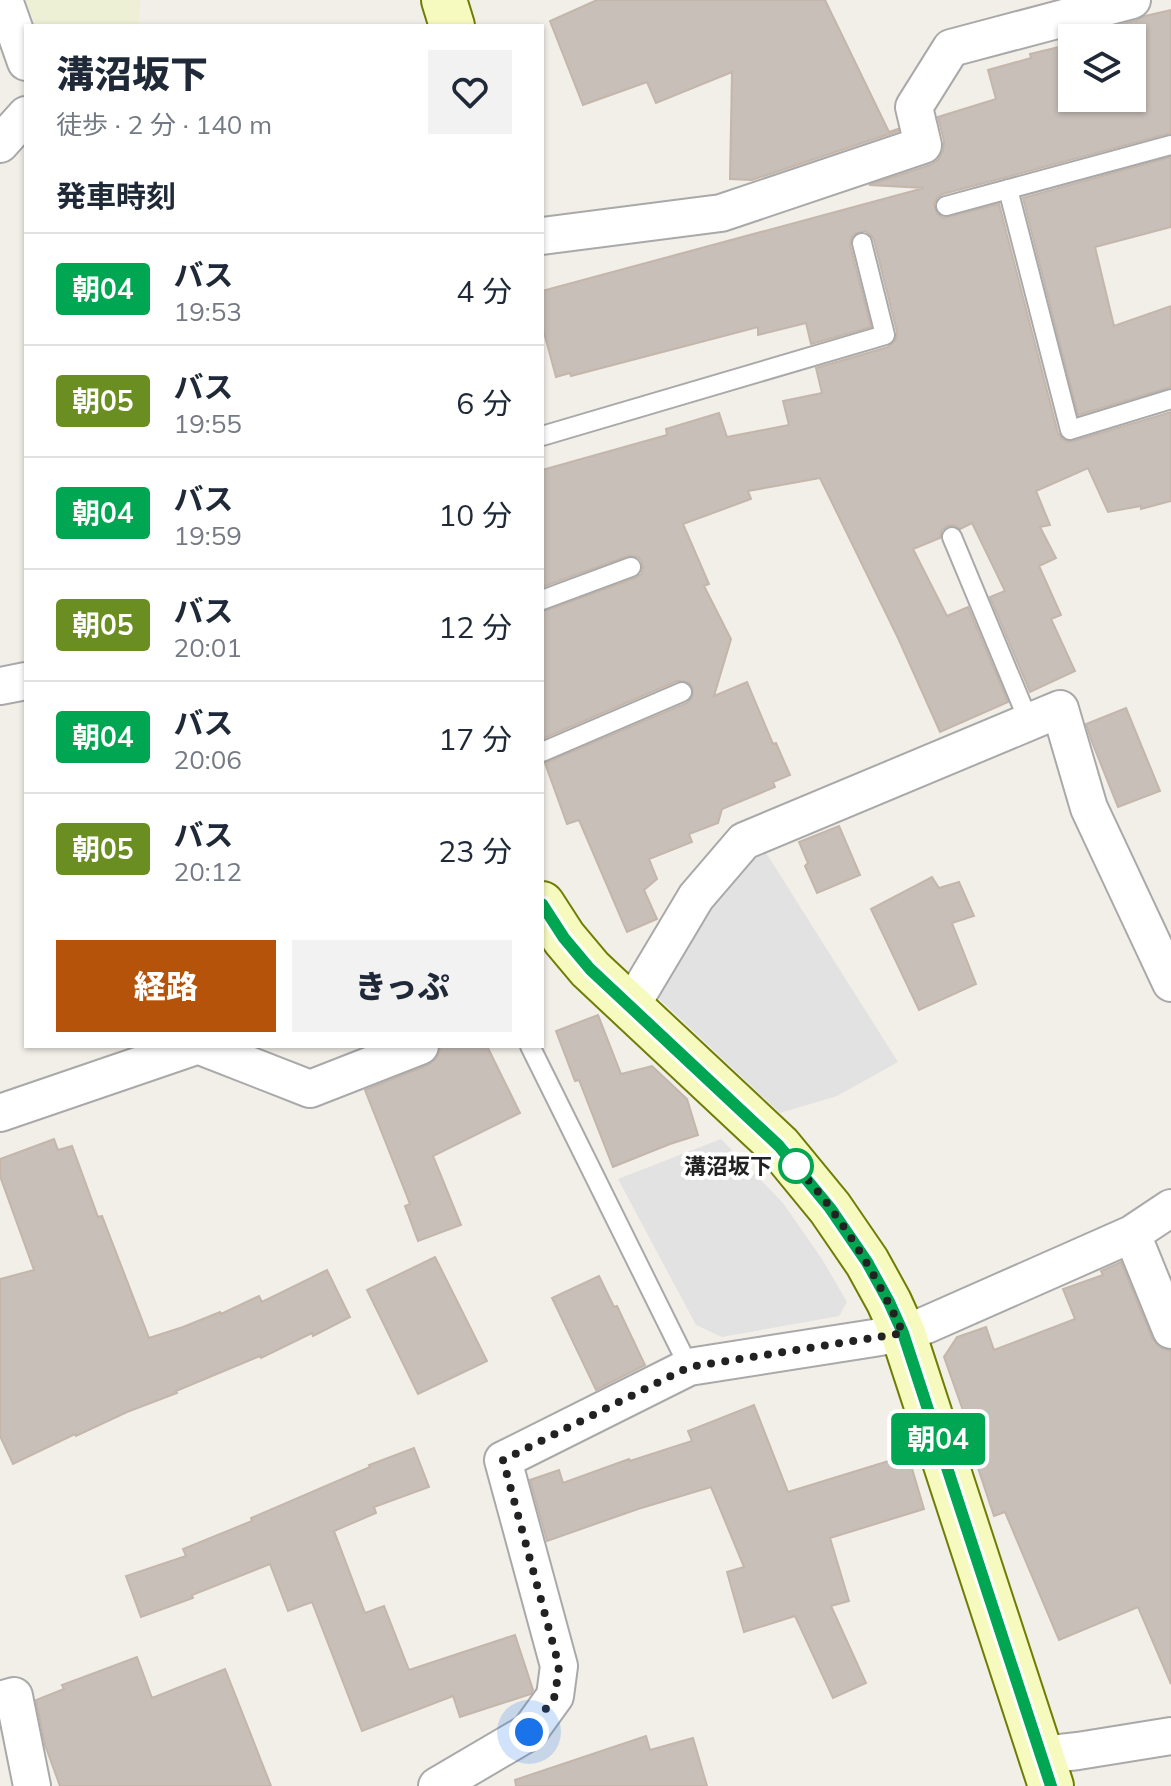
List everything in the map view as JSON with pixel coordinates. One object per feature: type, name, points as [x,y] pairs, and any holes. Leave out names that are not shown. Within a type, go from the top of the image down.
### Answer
[{"type":"street","points":[[4,0],[24,56]]},
{"type":"street","points":[[444,0],[451,24]]},
{"type":"street","points":[[544,236],[721,213],[923,145],[914,107],[951,48],[1132,0]]},
{"type":"street","points":[[0,144],[24,117]]},
{"type":"street","points":[[0,686],[24,681]]},
{"type":"street","points":[[631,1006],[696,897],[744,841],[1060,709],[1089,808],[1171,983]]},
{"type":"street","points":[[544,907],[590,969],[779,1146],[830,1208],[867,1262],[903,1333],[1046,1770],[1078,1751],[1171,1736]]},
{"type":"street","points":[[0,1113],[192,1048]]},
{"type":"street","points":[[203,1048],[310,1089],[415,1048]]},
{"type":"street","points":[[437,1786],[529,1732],[555,1696],[559,1666],[503,1460],[689,1367],[903,1333],[926,1325],[1132,1234],[1171,1208]]},
{"type":"street","points":[[1132,1234],[1171,1330]]},
{"type":"street","points":[[0,1700],[14,1696],[32,1786]]},
{"type":"lane","points":[[946,206],[1171,145]]},
{"type":"lane","points":[[1008,189],[1070,430],[1171,399]]},
{"type":"lane","points":[[544,435],[885,335],[862,243]]},
{"type":"lane","points":[[952,537],[1029,722]]},
{"type":"lane","points":[[544,599],[631,567]]},
{"type":"lane","points":[[544,751],[682,692]]},
{"type":"lane","points":[[531,1048],[689,1367]]},
{"type":"green space","points":[[25,0],[140,0],[139,24],[35,24]]},
{"type":"shaded area","points":[[763,848],[898,1062],[837,1096],[780,1113],[653,993],[713,888]]},
{"type":"shaded area","points":[[721,1139],[783,1203],[822,1259],[847,1302],[839,1316],[722,1337],[696,1325],[618,1179]]},
{"type":"building","points":[[597,0],[825,0],[889,132],[898,131],[752,180],[730,179],[732,72],[656,103],[647,82],[583,105],[550,21]]},
{"type":"building","points":[[1171,10],[1171,133],[943,194],[934,204],[937,214],[944,218],[999,204],[1062,439],[1074,441],[1171,412],[1171,501],[1141,509],[1141,506],[1108,512],[1088,468],[1036,491],[1050,525],[1040,527],[1056,558],[1039,566],[1061,615],[1051,619],[1075,671],[1030,692],[990,597],[1005,591],[972,523],[960,529],[954,525],[947,526],[940,538],[913,549],[947,616],[968,607],[1008,702],[940,732],[820,478],[748,491],[751,499],[683,524],[709,584],[704,586],[731,639],[714,696],[747,682],[773,744],[776,743],[790,775],[773,782],[775,787],[722,809],[718,823],[689,834],[692,842],[649,859],[657,879],[644,890],[657,919],[627,932],[579,820],[567,824],[545,763],[687,703],[692,698],[693,688],[688,682],[677,681],[544,738],[544,611],[635,578],[643,568],[638,557],[628,556],[544,586],[544,469],[667,435],[666,429],[719,413],[727,437],[789,425],[783,401],[822,393],[816,368],[888,347],[896,339],[897,332],[874,240],[865,231],[854,234],[850,245],[871,327],[811,344],[806,323],[758,335],[758,327],[571,376],[570,373],[556,377],[544,332],[544,290],[924,188],[869,185],[938,160],[944,141],[938,117],[996,99],[988,70],[1031,58],[1030,54],[1058,47],[1058,112],[1146,112],[1146,24],[1122,24]]},
{"type":"building","points":[[1171,157],[1171,227],[1095,247],[1114,326],[1171,306],[1171,387],[1078,415],[1023,198]]},
{"type":"building","points":[[1126,708],[1160,791],[1118,807],[1086,724]]},
{"type":"building","points":[[839,826],[860,875],[817,893],[799,842]]},
{"type":"building","points":[[932,877],[939,888],[959,882],[974,916],[952,923],[976,984],[919,1010],[871,909]]},
{"type":"building","points":[[598,1015],[621,1074],[652,1066],[687,1099],[698,1135],[613,1167],[556,1031]]},
{"type":"building","points":[[440,1048],[488,1048],[520,1113],[433,1156],[461,1225],[418,1241],[405,1206],[410,1204],[365,1090],[428,1065],[437,1058]]},
{"type":"building","points":[[54,1139],[58,1150],[72,1146],[149,1338],[221,1314],[259,1296],[262,1302],[327,1270],[350,1317],[313,1336],[312,1333],[261,1358],[75,1434],[13,1464],[0,1436],[0,1279],[34,1270],[0,1176],[0,1159]]},
{"type":"building","points":[[435,1257],[487,1361],[418,1394],[367,1290]]},
{"type":"building","points":[[1121,1262],[1152,1338],[1159,1347],[1171,1351],[1171,1684],[1138,1607],[1059,1640],[1005,1512],[994,1516],[968,1434],[971,1433],[944,1357],[957,1337],[986,1327],[994,1350],[1075,1319],[1063,1289],[1103,1275],[1101,1271]]},
{"type":"building","points":[[599,1276],[645,1365],[596,1390],[552,1298]]},
{"type":"building","points":[[754,1405],[788,1492],[908,1455],[924,1509],[830,1538],[849,1601],[831,1606],[866,1683],[833,1698],[795,1616],[744,1632],[727,1572],[744,1567],[711,1487],[547,1541],[530,1480],[559,1470],[563,1483],[692,1441],[688,1431]]},
{"type":"building","points":[[414,1448],[429,1487],[374,1507],[376,1513],[334,1531],[365,1613],[384,1606],[409,1670],[515,1635],[533,1690],[531,1694],[460,1717],[453,1696],[362,1731],[312,1602],[288,1611],[270,1564],[141,1617],[126,1576],[186,1556],[183,1549],[252,1521],[251,1518],[369,1465]]},
{"type":"building","points":[[137,1657],[152,1698],[225,1669],[271,1786],[60,1786],[45,1745],[36,1700],[64,1689],[62,1685]]},
{"type":"building","points":[[646,1736],[650,1750],[693,1738],[707,1786],[516,1786],[515,1780]]},
{"type":"bus line","name":"朝04","points":[[544,907],[590,969],[779,1146],[830,1208],[867,1262],[903,1333],[1051,1786]]},
{"type":"place","name":"溝沼坂下","points":[[796,1166]]},
{"type":"route","points":[[529,1732],[555,1696],[559,1666],[503,1460],[689,1367],[903,1333],[867,1262],[796,1166]]}]
